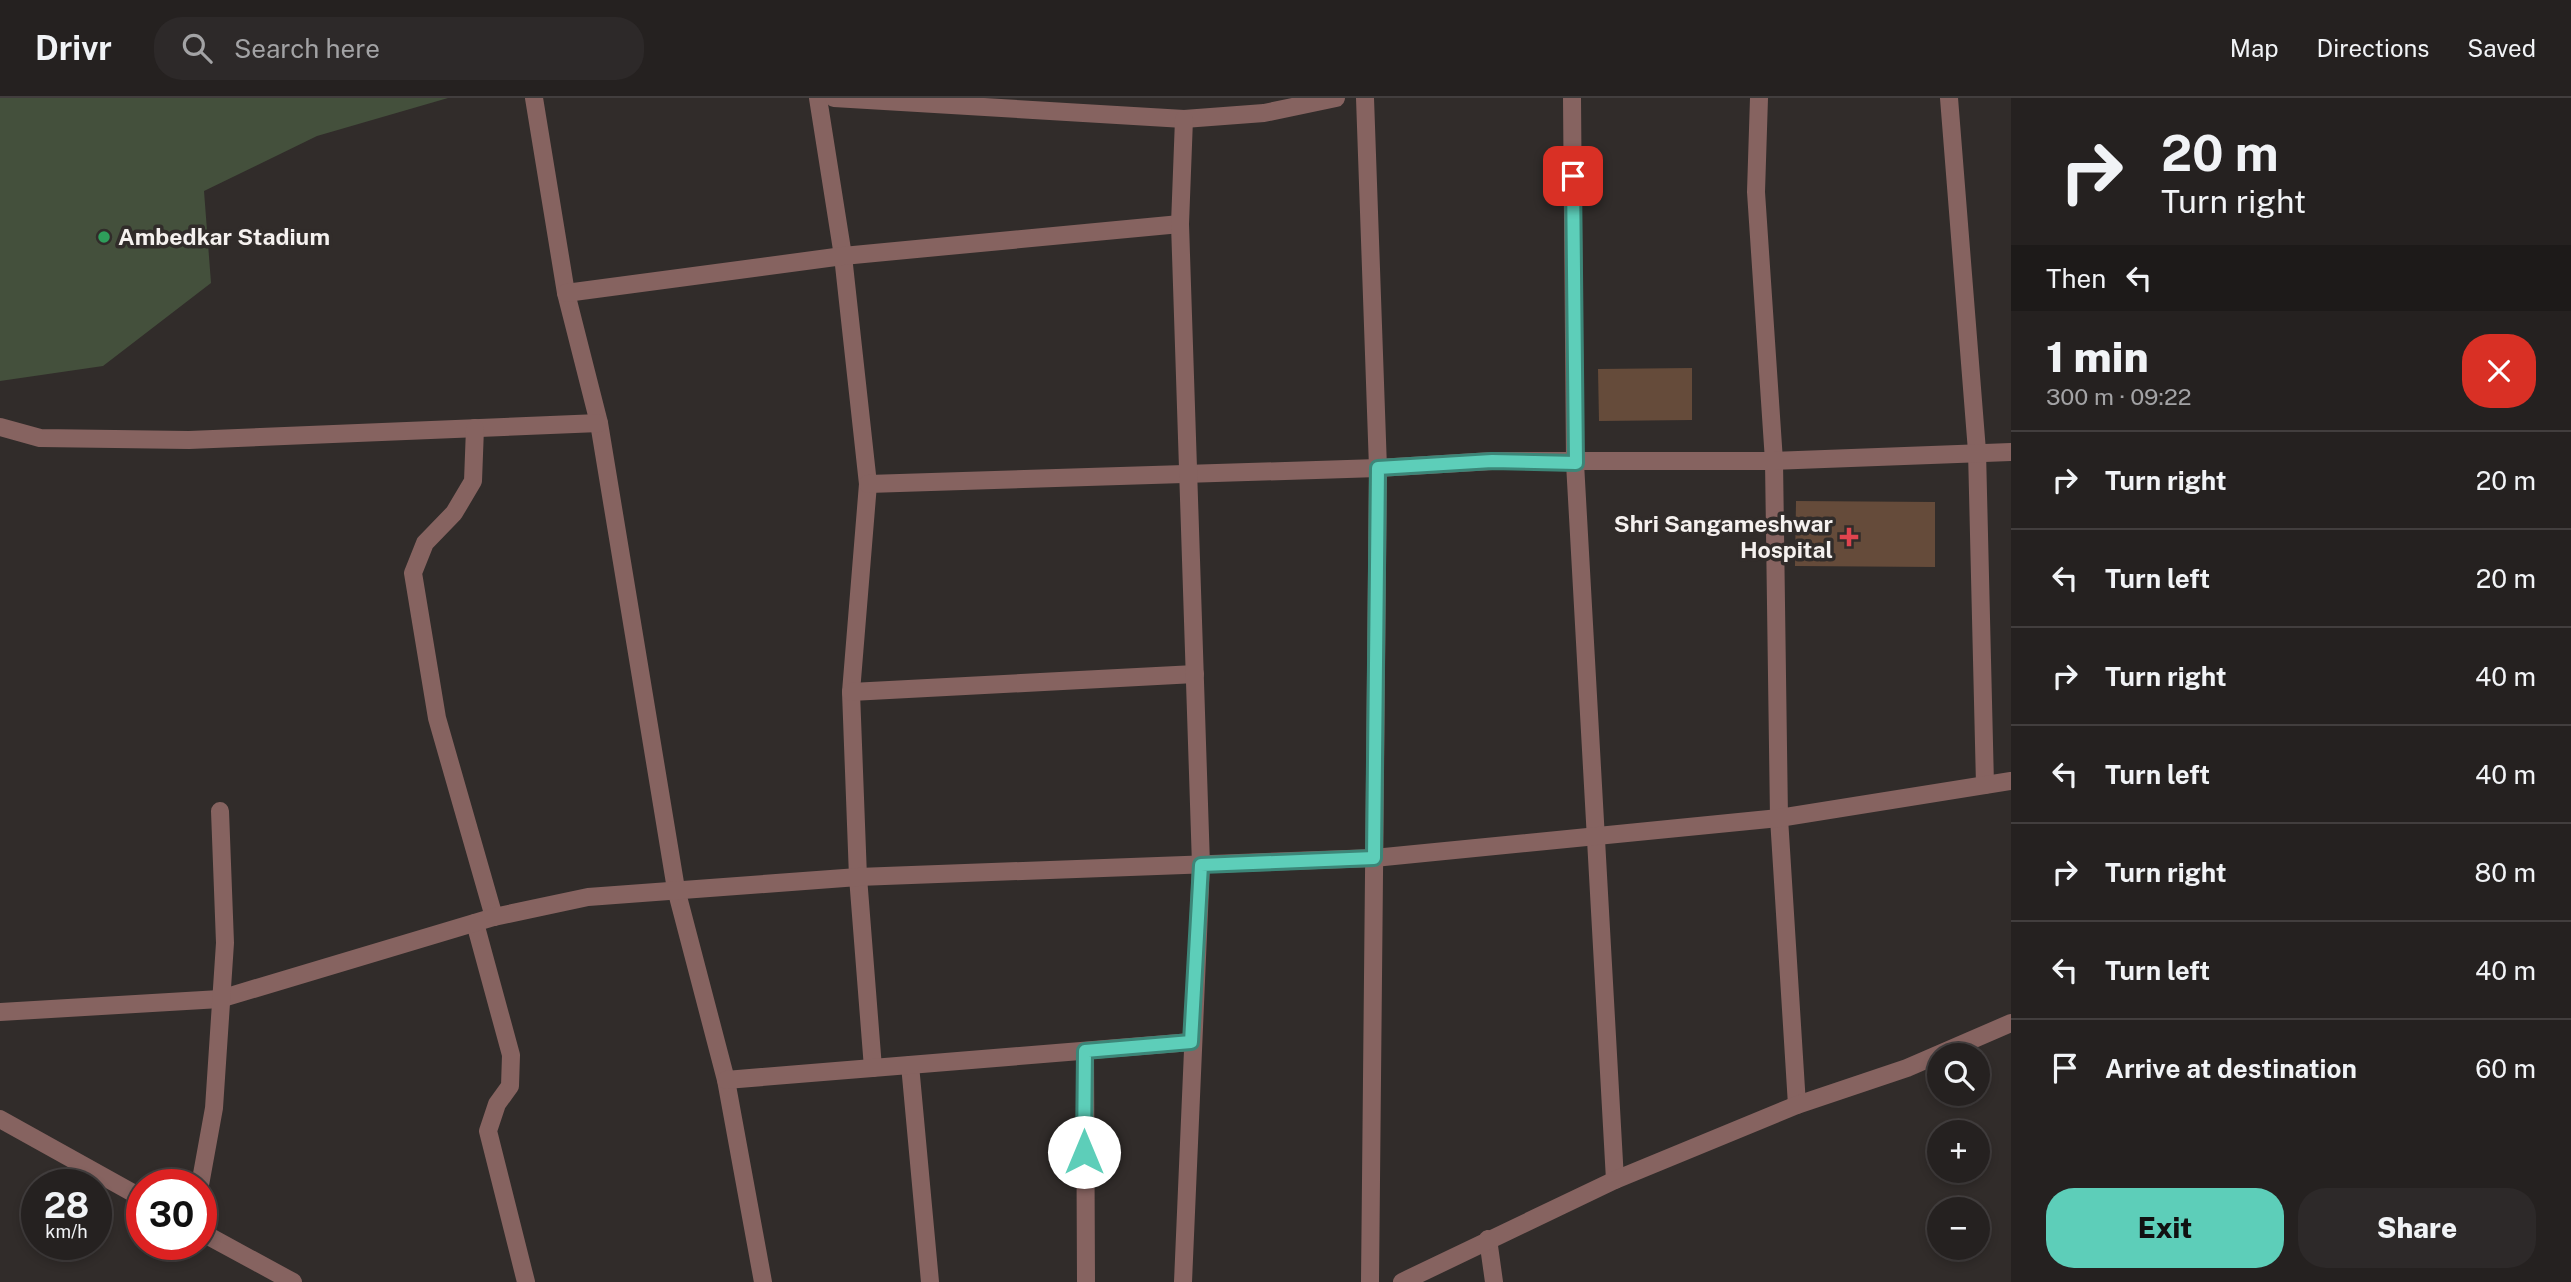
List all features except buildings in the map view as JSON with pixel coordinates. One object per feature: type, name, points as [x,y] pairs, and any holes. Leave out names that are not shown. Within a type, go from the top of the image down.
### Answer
[{"type":"street","points":[[534,98],[566,293],[599,423],[677,889],[726,1080],[763,1282]]},
{"type":"street","points":[[818,98],[843,256],[868,484],[851,692],[858,877],[873,1068]]},
{"type":"street","points":[[834,98],[1184,119],[1264,113],[1336,98]]},
{"type":"street","points":[[1365,98],[1378,468],[1370,1282]]},
{"type":"street","points":[[1572,98],[1576,463],[1615,1180]]},
{"type":"street","points":[[1759,98],[1756,192],[1774,461],[1779,818],[1797,1105]]},
{"type":"street","points":[[1949,98],[1978,452],[1985,785]]},
{"type":"street","points":[[1183,1282],[1191,1042],[1201,865],[1180,224],[1184,119]]},
{"type":"street","points":[[566,293],[843,256],[1180,224]]},
{"type":"street","points":[[0,428],[40,438],[189,440],[599,423]]},
{"type":"street","points":[[475,428],[473,481],[454,513],[425,544],[413,573],[437,718],[494,917]]},
{"type":"street","points":[[868,484],[1378,468],[1492,461],[1774,461],[2011,452]]},
{"type":"street","points":[[851,692],[1195,674]]},
{"type":"street","points":[[0,1012],[220,999],[494,917],[588,897],[858,877],[1374,858],[1779,818],[2011,782]]},
{"type":"street","points":[[203,1169],[214,1108],[225,943],[219,811]]},
{"type":"street","points":[[475,923],[511,1055],[510,1086],[497,1104],[488,1131],[526,1282]]},
{"type":"street","points":[[1402,1282],[1615,1180],[1797,1105],[1908,1068],[2011,1023]]},
{"type":"street","points":[[726,1080],[1191,1042]]},
{"type":"street","points":[[1085,1051],[1086,1282]]},
{"type":"street","points":[[910,1065],[930,1282]]},
{"type":"street","points":[[0,1119],[126,1189]]},
{"type":"street","points":[[1488,1239],[1494,1282]]},
{"type":"street","points":[[217,1241],[293,1282]]},
{"type":"green space","name":"Ambedkar Stadium","points":[[0,98],[448,98],[317,136],[204,191],[211,283],[103,366],[0,381]]},
{"type":"place","name":"Ambedkar Stadium","points":[[104,237]]},
{"type":"place","name":"Shri Sangameshwar Hospital","points":[[1849,537]]},
{"type":"route","points":[[1084,1152],[1085,1051],[1191,1042],[1201,865],[1374,858],[1378,468],[1492,461],[1576,463],[1573,176]]}]
